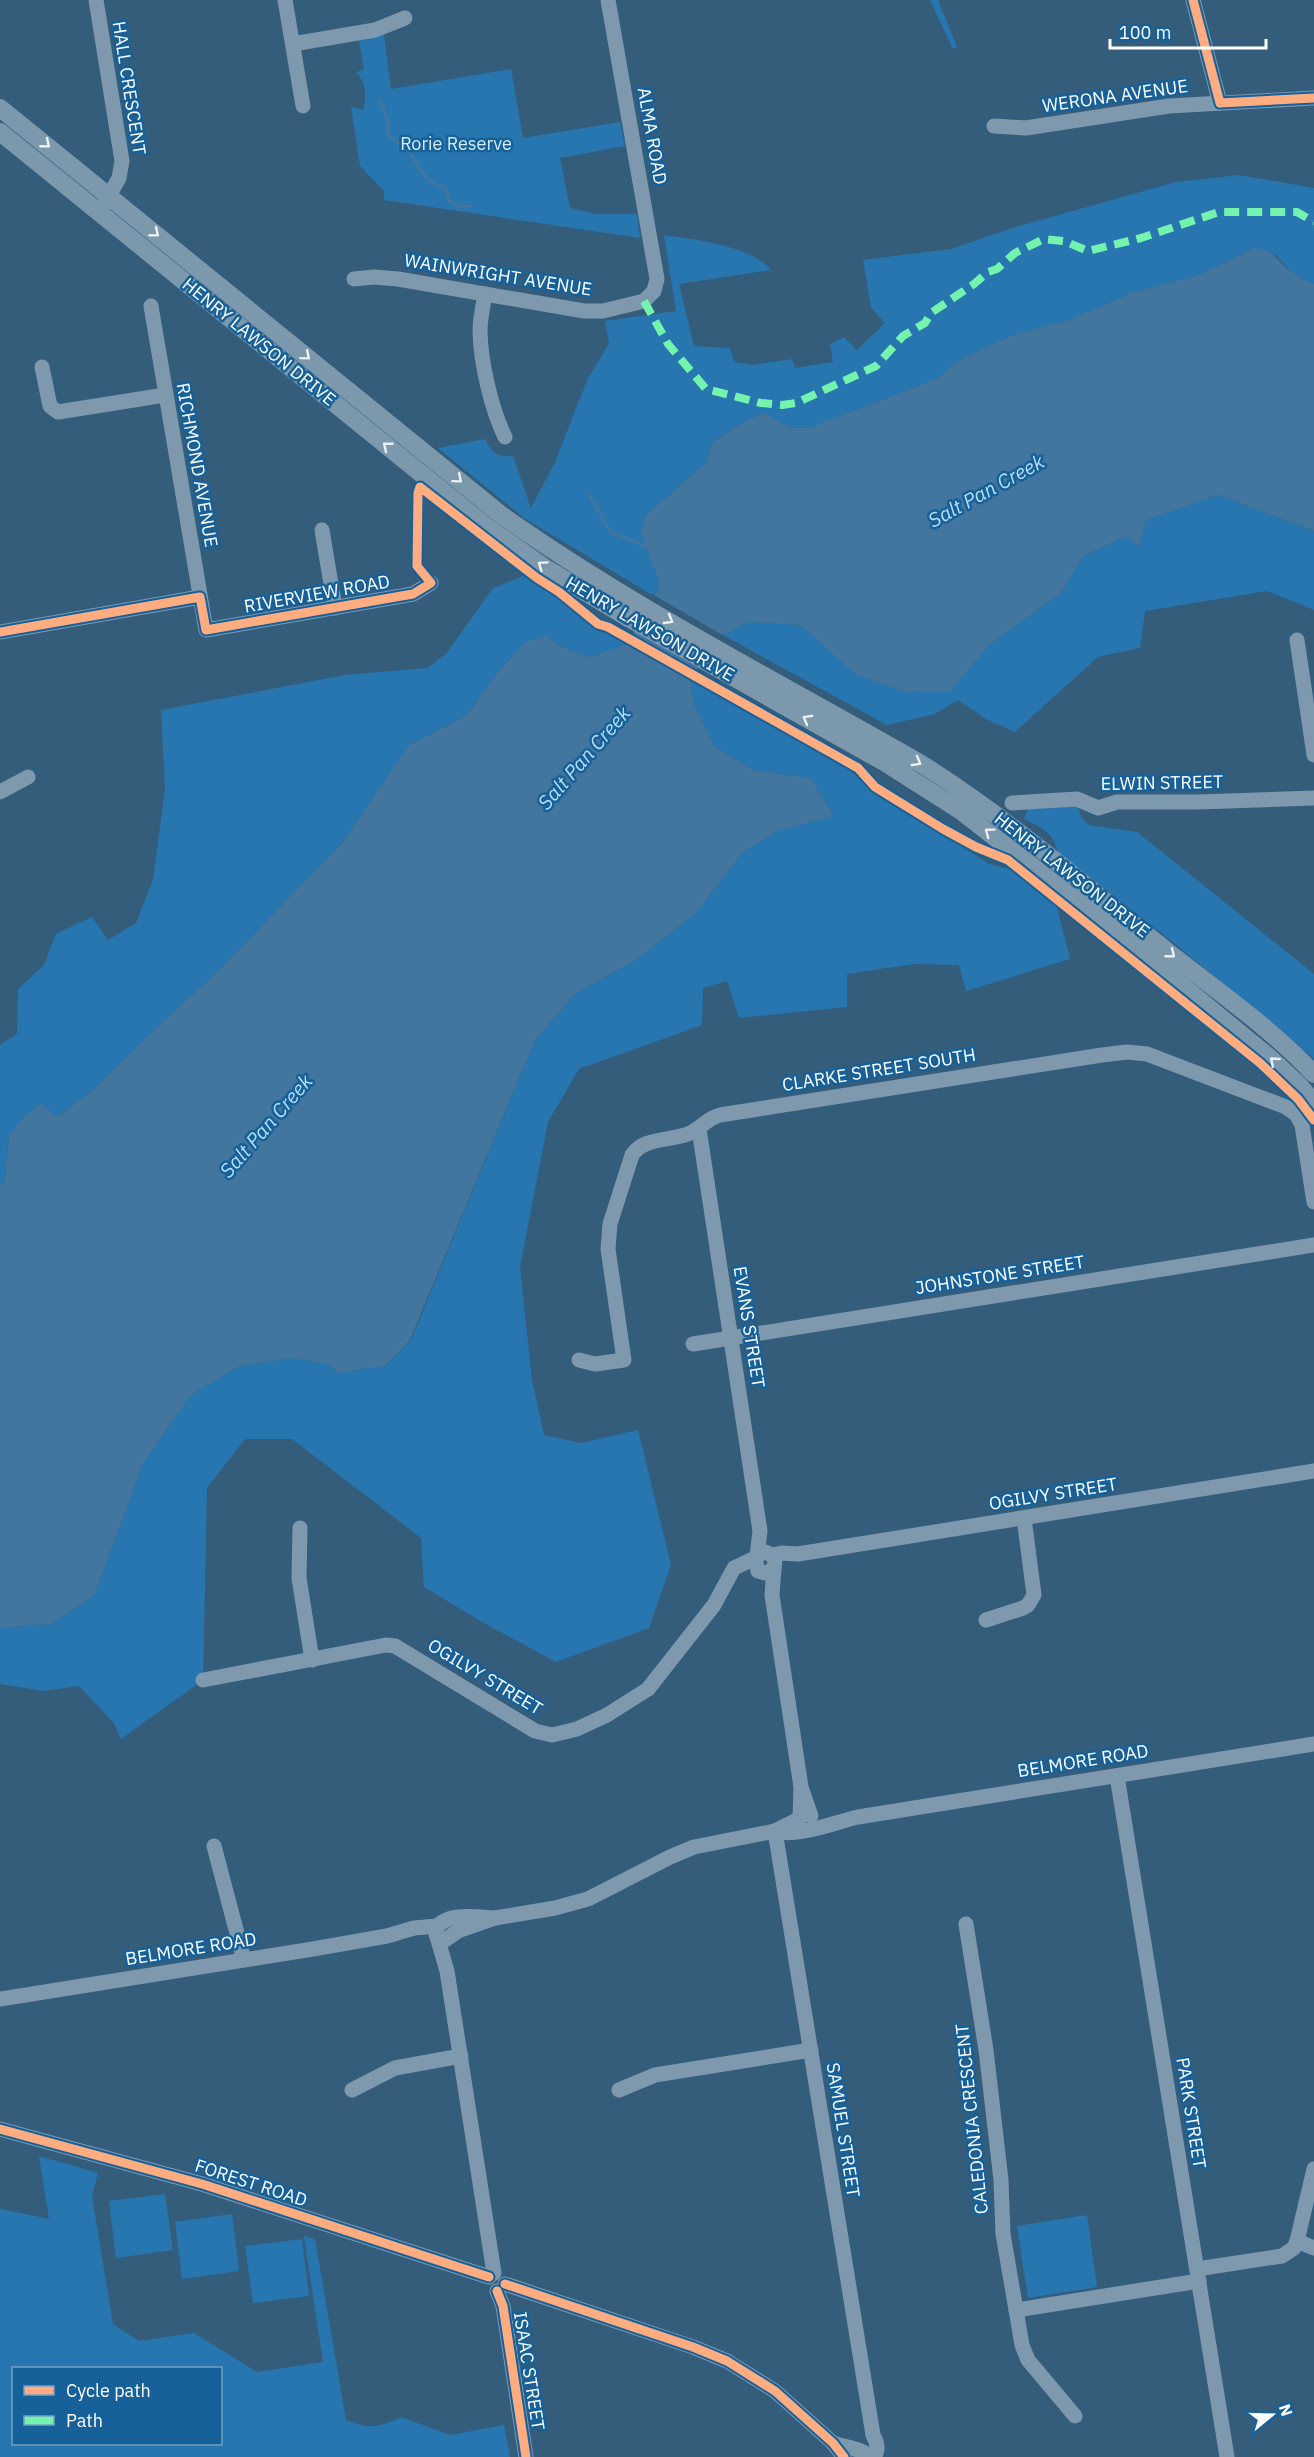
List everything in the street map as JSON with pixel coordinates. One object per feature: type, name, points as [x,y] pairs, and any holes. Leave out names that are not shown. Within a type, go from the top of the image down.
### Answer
[{"type":"main road","name":"HENRY LAWSON DRIVE","points":[[0,108],[500,514],[614,599]]},
{"type":"main road","name":"HENRY LAWSON DRIVE","points":[[0,132],[488,527],[547,569],[614,599],[862,740],[957,787],[1237,1007],[1314,1074]]},
{"type":"main road","name":"HENRY LAWSON DRIVE","points":[[862,740],[1063,890],[1270,1058],[1314,1103]]},
{"type":"street","name":"HALL CRESCENT","points":[[96,0],[122,161],[119,177],[110,196],[98,212]]},
{"type":"street","points":[[285,0],[303,106]]},
{"type":"street","name":"ALMA ROAD","points":[[608,0],[657,279]]},
{"type":"street","points":[[1193,0],[1220,103]]},
{"type":"street","points":[[293,44],[375,30],[405,18]]},
{"type":"street","name":"WERONA AVENUE","points":[[994,126],[1026,128],[1154,108],[1314,98]]},
{"type":"street","name":"WAINWRIGHT AVENUE","points":[[354,279],[374,277],[398,279],[584,311],[603,311],[644,301],[654,291],[657,279]]},
{"type":"street","points":[[485,294],[481,338],[493,407],[505,437]]},
{"type":"street","name":"RICHMOND AVENUE","points":[[151,306],[206,630]]},
{"type":"street","points":[[42,367],[50,406],[58,412],[165,395]]},
{"type":"street","points":[[322,530],[335,608]]},
{"type":"street","name":"RIVERVIEW ROAD","points":[[206,630],[413,594],[431,583]]},
{"type":"street","points":[[0,632],[200,597]]},
{"type":"street","points":[[1297,640],[1314,755]]},
{"type":"street","points":[[0,792],[28,777]]},
{"type":"street","name":"ELWIN STREET","points":[[1012,803],[1077,799],[1085,800],[1098,808],[1117,802],[1314,798]]},
{"type":"street","name":"CLARKE STREET SOUTH","points":[[579,1360],[595,1364],[624,1360],[608,1232],[632,1155],[635,1150],[645,1144],[699,1129],[707,1120],[720,1115],[1108,1054],[1138,1052],[1275,1102],[1296,1114],[1302,1125],[1314,1202]]},
{"type":"street","name":"EVANS STREET","points":[[699,1129],[806,1822]]},
{"type":"street","name":"JOHNSTONE STREET","points":[[693,1344],[1314,1245]]},
{"type":"street","name":"OGILVY STREET","points":[[203,1680],[386,1645],[395,1646],[535,1731],[544,1734],[560,1734],[607,1715],[648,1689],[710,1610],[725,1587],[782,1552],[798,1554],[1314,1471]]},
{"type":"street","points":[[986,1620],[1023,1608],[1028,1605],[1034,1594],[1024,1518]]},
{"type":"street","points":[[300,1528],[300,1589],[312,1660]]},
{"type":"street","name":"BELMORE ROAD","points":[[0,1999],[387,1936],[399,1938],[442,1932],[495,1918],[574,1904],[660,1861],[694,1847],[775,1831],[783,1833],[806,1822],[858,1817],[1314,1744]]},
{"type":"street","name":"PARK STREET","points":[[1117,1776],[1227,2457]]},
{"type":"street","name":"SAMUEL STREET","points":[[775,1831],[873,2435],[863,2455]]},
{"type":"street","points":[[214,1846],[244,1960]]},
{"type":"street","name":"CALEDONIA CRESCENT","points":[[966,1924],[986,2050],[999,2158],[1003,2234],[1022,2345],[1028,2360],[1075,2416]]},
{"type":"street","name":"ISAAC STREET","points":[[442,1932],[496,2281],[526,2457]]},
{"type":"street","points":[[619,2090],[655,2075],[811,2050]]},
{"type":"street","points":[[352,2090],[395,2068],[461,2056]]},
{"type":"street","name":"FOREST ROAD","points":[[0,2129],[194,2181],[693,2347],[727,2361],[775,2391],[833,2443],[844,2457]]},
{"type":"street","points":[[1016,2310],[1198,2275],[1282,2256],[1294,2248],[1297,2241],[1314,2169]]},
{"type":"street","points":[[1297,2241],[1314,2248]]},
{"type":"street","name":"FOREST ROAD","points":[[833,2443],[863,2455]]},
{"type":"green space","points":[[930,0],[938,0],[957,47],[953,49]]},
{"type":"green space","name":"Rorie Reserve","points":[[384,35],[391,89],[511,69],[523,138],[620,122],[625,146],[560,158],[570,208],[596,214],[637,214],[640,238],[384,200],[384,191],[360,166],[351,107],[363,110],[365,100],[364,85],[356,72],[364,70],[359,40]]},
{"type":"green space","points":[[1239,175],[1314,188],[1314,284],[1291,272],[1276,255],[1249,251],[1196,276],[1133,292],[1069,320],[998,341],[954,363],[939,378],[809,428],[792,428],[763,413],[743,422],[713,442],[706,463],[645,516],[641,533],[660,585],[654,596],[524,518],[438,448],[485,439],[496,453],[513,456],[531,508],[555,462],[588,378],[609,344],[605,321],[676,311],[664,235],[736,249],[762,262],[771,270],[679,284],[694,346],[730,348],[734,362],[752,365],[792,359],[795,368],[833,362],[830,344],[844,337],[857,350],[885,323],[871,307],[863,260],[951,249],[1019,226],[1176,182]]},
{"type":"green space","points":[[1218,495],[1314,531],[1314,610],[1267,591],[1145,611],[1140,648],[1098,657],[1015,732],[986,719],[958,700],[935,714],[887,725],[723,635],[749,622],[801,625],[857,675],[950,692],[991,643],[1061,593],[1083,556],[1125,537],[1140,546],[1146,520]]},
{"type":"green space","points":[[525,575],[627,644],[590,657],[562,647],[546,635],[524,643],[499,671],[466,716],[409,745],[343,842],[219,970],[94,1089],[62,1114],[55,1116],[43,1104],[37,1105],[19,1122],[9,1136],[5,1180],[0,1186],[0,1045],[17,1034],[18,989],[44,965],[56,934],[92,917],[108,940],[136,923],[153,880],[165,788],[161,710],[345,675],[427,668],[446,654],[492,589]]},
{"type":"green space","points":[[690,679],[848,768],[869,788],[989,864],[1017,871],[1057,907],[1070,959],[966,991],[959,965],[914,964],[847,974],[847,1007],[739,1018],[727,981],[703,988],[702,1025],[579,1069],[548,1122],[520,1267],[532,1380],[544,1435],[581,1443],[638,1430],[671,1565],[649,1628],[556,1662],[424,1587],[421,1538],[292,1439],[245,1439],[207,1488],[203,1680],[121,1739],[114,1723],[79,1686],[43,1691],[0,1684],[0,1628],[52,1624],[94,1596],[143,1463],[192,1394],[240,1366],[292,1358],[328,1364],[338,1373],[385,1366],[411,1340],[535,1040],[575,994],[634,961],[695,914],[743,852],[780,830],[833,816],[810,778],[753,770],[714,746],[694,705]]},
{"type":"green space","points":[[1078,806],[1081,817],[1089,825],[1137,832],[1314,974],[1314,1059],[1175,944],[1058,852],[1046,831],[1024,819],[1028,809]]},
{"type":"green space","points":[[39,2156],[98,2173],[92,2196],[113,2324],[139,2341],[194,2333],[257,2372],[323,2362],[304,2236],[315,2239],[346,2420],[374,2426],[401,2417],[450,2435],[504,2425],[510,2457],[0,2457],[0,2209],[49,2219]]},
{"type":"green space","points":[[165,2194],[173,2250],[116,2258],[109,2201]]},
{"type":"green space","points":[[232,2214],[239,2271],[182,2279],[175,2222]]},
{"type":"green space","points":[[1087,2215],[1097,2287],[1028,2298],[1017,2226]]},
{"type":"green space","points":[[302,2239],[309,2296],[253,2303],[245,2246]]},
{"type":"water","name":"Salt Pan Creek","points":[[1256,248],[1270,253],[1291,271],[1314,284],[1314,531],[1218,495],[1146,520],[1140,546],[1124,537],[1083,556],[1061,593],[991,643],[950,692],[902,691],[856,675],[801,625],[749,622],[723,635],[690,679],[694,705],[714,746],[753,770],[810,778],[834,816],[780,830],[743,852],[695,914],[634,961],[575,994],[535,1040],[410,1340],[385,1366],[338,1373],[328,1364],[292,1358],[240,1366],[192,1394],[143,1463],[94,1596],[52,1624],[0,1628],[0,1186],[5,1180],[9,1136],[19,1122],[37,1105],[43,1104],[55,1116],[62,1114],[94,1089],[219,970],[343,842],[409,745],[466,716],[499,671],[524,643],[546,635],[562,647],[590,657],[627,644],[644,618],[660,585],[641,533],[645,516],[706,463],[713,442],[743,422],[763,413],[792,428],[809,428],[939,378],[954,363],[998,341],[1069,320],[1133,292],[1196,276]]},
{"type":"pier","points":[[652,594],[726,637],[701,670],[632,630]]},
{"type":"pier","points":[[630,634],[698,673],[694,681],[624,642]]},
{"type":"waterway","points":[[380,100],[388,121],[388,134],[406,149],[431,182],[445,188],[450,202],[458,206],[471,206]]},
{"type":"waterway","points":[[590,495],[610,532],[646,546]]},
{"type":"marked path","points":[[644,301],[668,344],[706,389],[761,403],[782,405],[796,403],[876,366],[903,336],[925,323],[931,313],[988,272],[997,269],[1015,253],[1044,239],[1064,241],[1088,251],[1141,238],[1219,212],[1297,212],[1314,222]]},
{"type":"cycle path","points":[[1193,0],[1220,103],[1314,98]]},
{"type":"cycle path","points":[[0,632],[200,597],[206,630],[413,594],[431,583],[417,566],[420,487],[598,624],[608,627],[858,768],[875,787],[943,829],[976,847],[1008,860],[1260,1063],[1298,1099],[1314,1120]]},
{"type":"cycle path","points":[[0,2129],[202,2184],[489,2277]]},
{"type":"cycle path","points":[[505,2284],[693,2347],[727,2361],[775,2391],[833,2443],[844,2457]]},
{"type":"cycle path","points":[[497,2291],[503,2306],[526,2457]]}]
